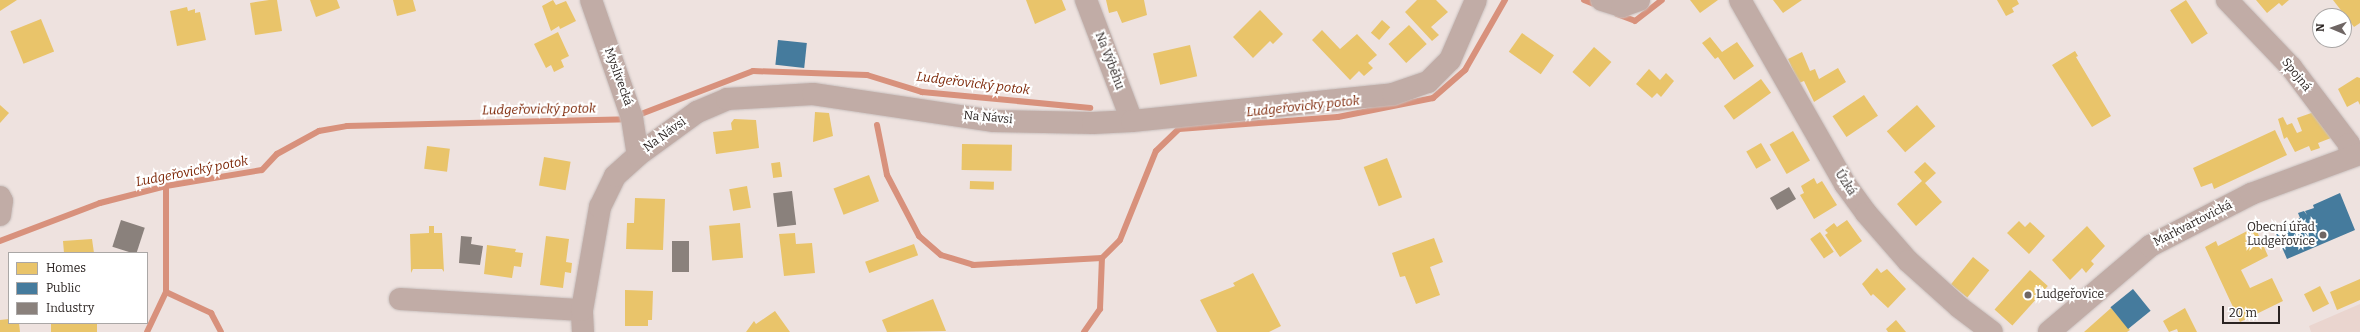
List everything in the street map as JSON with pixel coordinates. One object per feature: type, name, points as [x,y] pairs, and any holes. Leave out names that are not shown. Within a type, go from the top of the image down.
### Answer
[{"type":"street","name":"Myslivecká","points":[[591,0],[632,118],[638,155]]},
{"type":"street","name":"Na Výběhu","points":[[1086,0],[1132,122]]},
{"type":"street","name":"Na Návsi","points":[[583,332],[582,310],[600,206],[615,176],[638,155],[697,112],[727,99],[764,95],[813,94],[994,121],[1132,122],[1393,94],[1428,82],[1450,60],[1476,0]]},
{"type":"street","points":[[1602,0],[1622,6],[1639,0]]},
{"type":"street","name":"Úzká","points":[[1740,0],[1845,184],[1866,213],[1908,261],[1992,332]]},
{"type":"street","name":"Spojná","points":[[2227,0],[2291,67],[2349,144],[2355,155]]},
{"type":"street","name":"Markvartovická","points":[[2052,331],[2150,246],[2251,194],[2355,155]]},
{"type":"street","points":[[400,299],[582,310]]},
{"type":"shaded area","points":[[2360,304],[2360,332],[2311,332],[2309,326]]},
{"type":"building: Homes","points":[[0,0],[17,0],[0,11]]},
{"type":"building: Homes","points":[[277,0],[282,31],[255,35],[250,3]]},
{"type":"building: Homes","points":[[310,0],[337,0],[340,8],[316,17]]},
{"type":"building: Homes","points":[[393,0],[413,0],[416,11],[397,16]]},
{"type":"building: Homes","points":[[553,0],[556,5],[566,1],[576,21],[560,29],[559,26],[551,31],[542,6]]},
{"type":"building: Homes","points":[[1026,0],[1062,0],[1066,10],[1035,24]]},
{"type":"building: Homes","points":[[1106,0],[1144,0],[1147,15],[1122,23],[1117,11],[1109,13]]},
{"type":"building: Homes","points":[[1417,0],[1436,0],[1448,12],[1431,27],[1439,35],[1432,41],[1405,12]]},
{"type":"building: Homes","points":[[1690,0],[1718,0],[1700,13]]},
{"type":"building: Homes","points":[[1773,0],[1802,0],[1783,13]]},
{"type":"building: Homes","points":[[1997,0],[2017,0],[2019,4],[2012,8],[2014,12],[2006,16]]},
{"type":"building: Homes","points":[[2186,0],[2208,34],[2192,44],[2170,10]]},
{"type":"building: Homes","points":[[2256,0],[2289,0],[2282,6],[2279,3],[2267,13]]},
{"type":"building: Homes","points":[[2333,0],[2360,0],[2360,23],[2354,27],[2352,24],[2352,8],[2339,8]]},
{"type":"building: Homes","points":[[187,7],[188,11],[195,9],[195,13],[200,12],[206,40],[177,46],[170,11]]},
{"type":"building: Homes","points":[[1260,10],[1283,34],[1273,44],[1270,41],[1253,58],[1233,37]]},
{"type":"building: Homes","points":[[41,19],[54,51],[24,64],[10,31]]},
{"type":"building: Homes","points":[[1382,20],[1390,27],[1379,40],[1371,33]]},
{"type":"building: Homes","points":[[1409,25],[1427,44],[1406,63],[1389,44]]},
{"type":"building: Homes","points":[[1322,30],[1340,49],[1357,34],[1377,55],[1368,63],[1373,68],[1364,76],[1359,71],[1350,80],[1312,40]]},
{"type":"building: Homes","points":[[558,32],[569,56],[561,60],[564,67],[554,72],[551,65],[546,68],[534,44]]},
{"type":"building: Homes","points":[[1522,33],[1554,55],[1541,74],[1509,52]]},
{"type":"building: Homes","points":[[1710,37],[1722,52],[1737,42],[1754,66],[1734,80],[1718,57],[1715,59],[1702,43]]},
{"type":"building: Homes","points":[[1190,45],[1197,76],[1160,85],[1153,54]]},
{"type":"building: Homes","points":[[1594,47],[1611,62],[1590,87],[1572,72]]},
{"type":"building: Homes","points":[[2075,51],[2078,56],[2076,57],[2111,116],[2092,127],[2052,65]]},
{"type":"building: Homes","points":[[1802,52],[1810,71],[1815,69],[1819,79],[1838,68],[1846,82],[1814,102],[1804,81],[1799,83],[1788,59]]},
{"type":"building: Homes","points":[[1649,69],[1660,80],[1666,73],[1674,81],[1661,97],[1657,93],[1652,98],[1636,84]]},
{"type":"building: Homes","points":[[2357,77],[2360,78],[2360,105],[2358,101],[2347,107],[2338,89]]},
{"type":"building: Homes","points":[[1761,79],[1771,93],[1734,120],[1724,106]]},
{"type":"building: Homes","points":[[1864,95],[1878,116],[1846,137],[1832,116]]},
{"type":"building: Homes","points":[[0,105],[9,113],[0,123]]},
{"type":"building: Homes","points":[[1917,105],[1935,126],[1905,152],[1887,131]]},
{"type":"building: Homes","points":[[2317,111],[2331,138],[2318,143],[2320,148],[2311,151],[2309,146],[2295,152],[2287,137],[2284,139],[2278,119],[2283,117],[2287,125],[2292,123],[2297,133],[2302,131],[2297,118]]},
{"type":"building: Homes","points":[[815,112],[829,113],[833,136],[813,142]]},
{"type":"building: Homes","points":[[734,119],[756,120],[759,148],[716,154],[713,132],[732,130],[731,123]]},
{"type":"building: Homes","points":[[2275,130],[2287,155],[2214,189],[2212,183],[2201,187],[2193,168]]},
{"type":"building: Homes","points":[[1793,131],[1810,160],[1787,174],[1770,144]]},
{"type":"building: Homes","points":[[1761,143],[1771,160],[1756,169],[1746,152]]},
{"type":"building: Homes","points":[[962,144],[1012,145],[1012,171],[962,170]]},
{"type":"building: Homes","points":[[427,146],[450,149],[447,172],[424,169]]},
{"type":"building: Homes","points":[[544,157],[571,162],[566,190],[539,186]]},
{"type":"building: Homes","points":[[1387,158],[1402,197],[1379,206],[1364,167]]},
{"type":"building: Homes","points":[[780,162],[782,177],[773,178],[771,163]]},
{"type":"building: Homes","points":[[1925,162],[1936,173],[1925,183],[1942,202],[1916,226],[1897,204],[1922,181],[1914,172]]},
{"type":"building: Homes","points":[[869,175],[879,201],[844,215],[834,189]]},
{"type":"building: Homes","points":[[1814,178],[1817,184],[1822,181],[1837,205],[1814,219],[1800,195],[1804,193],[1801,186]]},
{"type":"building: Homes","points":[[970,181],[994,182],[994,190],[970,189]]},
{"type":"building: Homes","points":[[747,186],[751,208],[733,211],[729,189]]},
{"type":"building: Homes","points":[[635,198],[665,199],[663,250],[626,249],[627,223],[634,223]]},
{"type":"building: Homes","points":[[1847,220],[1862,241],[1840,257],[1825,235],[1828,233],[1825,230],[1834,223],[1837,227]]},
{"type":"building: Homes","points":[[2019,221],[2025,227],[2030,222],[2045,236],[2029,254],[2007,233]]},
{"type":"building: Homes","points":[[740,223],[743,258],[712,261],[709,226]]},
{"type":"building: Homes","points":[[429,226],[434,226],[434,233],[442,233],[444,272],[442,269],[413,269],[411,273],[410,234],[429,233]]},
{"type":"building: Homes","points":[[2087,226],[2105,246],[2091,261],[2094,264],[2086,273],[2082,268],[2070,280],[2052,260]]},
{"type":"building: Homes","points":[[2255,227],[2268,256],[2241,270],[2250,288],[2272,278],[2283,301],[2240,322],[2205,247],[2216,241],[2218,246]]},
{"type":"building: Homes","points":[[1820,232],[1834,252],[1824,259],[1810,239]]},
{"type":"building: Homes","points":[[795,233],[796,244],[812,243],[815,273],[784,276],[779,234]]},
{"type":"building: Homes","points":[[546,236],[569,239],[566,262],[572,263],[571,273],[565,272],[563,288],[540,285]]},
{"type":"building: Homes","points":[[1434,238],[1443,262],[1430,267],[1440,295],[1416,304],[1405,276],[1400,277],[1392,253]]},
{"type":"building: Homes","points":[[92,239],[94,252],[64,252],[63,241]]},
{"type":"building: Homes","points":[[914,244],[918,255],[869,273],[865,262]]},
{"type":"building: Homes","points":[[487,245],[516,249],[515,252],[523,253],[521,267],[514,266],[512,278],[484,274]]},
{"type":"building: Homes","points":[[1973,257],[1989,270],[1967,297],[1951,284]]},
{"type":"building: Homes","points":[[1877,268],[1881,273],[1887,269],[1906,289],[1888,308],[1873,294],[1871,296],[1862,284]]},
{"type":"building: Homes","points":[[2030,270],[2048,286],[2012,325],[1995,309]]},
{"type":"building: Homes","points":[[1253,273],[1281,326],[1269,332],[1217,332],[1200,300],[1235,286],[1233,283]]},
{"type":"building: Homes","points":[[2360,279],[2360,300],[2337,310],[2330,292]]},
{"type":"building: Homes","points":[[2320,286],[2329,304],[2313,312],[2304,294]]},
{"type":"building: Homes","points":[[625,290],[653,291],[652,320],[648,320],[648,326],[625,326]]},
{"type":"building: Homes","points":[[933,299],[946,331],[887,332],[882,320]]},
{"type":"building: Homes","points":[[2111,308],[2130,330],[2127,332],[2084,332]]},
{"type":"building: Homes","points":[[2185,308],[2197,332],[2178,332],[2177,329],[2169,332],[2163,321]]},
{"type":"building: Homes","points":[[775,311],[790,332],[746,332],[754,321],[756,324]]},
{"type":"building: Homes","points":[[8,319],[8,324],[19,324],[20,332],[0,332],[0,320]]},
{"type":"building: Homes","points":[[1896,320],[1906,332],[1888,332],[1886,329]]},
{"type":"building: Homes","points":[[51,324],[97,324],[97,332],[51,332]]},
{"type":"building: Public","points":[[778,40],[807,43],[804,68],[775,65]]},
{"type":"building: Public","points":[[2340,193],[2355,230],[2287,259],[2274,229],[2300,218],[2298,213],[2304,211],[2307,215],[2305,211],[2314,208],[2313,205]]},
{"type":"building: Public","points":[[2133,289],[2151,311],[2128,329],[2110,307]]},
{"type":"building: Industry","points":[[1789,187],[1796,199],[1777,210],[1770,198]]},
{"type":"building: Industry","points":[[792,191],[796,225],[777,227],[773,193]]},
{"type":"building: Industry","points":[[121,220],[145,228],[137,252],[129,252],[112,247]]},
{"type":"building: Industry","points":[[461,236],[472,237],[471,244],[483,246],[480,265],[459,263]]},
{"type":"building: Industry","points":[[672,241],[689,241],[689,272],[672,272]]},
{"type":"waterway","name":"Ludgeřovický potok","points":[[1084,332],[1100,309],[1102,258],[1120,240],[1156,151],[1179,129],[1338,117],[1433,98],[1465,70],[1505,0]]},
{"type":"waterway","name":"Ludgeřovický potok","points":[[1584,0],[1599,6]]},
{"type":"waterway","name":"Ludgeřovický potok","points":[[1617,14],[1635,21],[1662,0]]},
{"type":"waterway","name":"Ludgeřovický potok","points":[[0,241],[100,203],[166,186],[262,170],[277,154],[319,131],[347,126],[628,119],[753,71],[867,75],[922,92],[1090,108]]},
{"type":"waterway","points":[[877,125],[887,175],[919,236],[941,255],[973,265],[1102,258]]},
{"type":"waterway","points":[[166,186],[166,292],[211,313],[221,332]]},
{"type":"waterway","points":[[147,332],[166,292]]},
{"type":"place","name":"Obecní úřad Ludgeřovice","points":[[2323,235]]},
{"type":"place","name":"Ludgeřovice","points":[[2028,295]]}]
